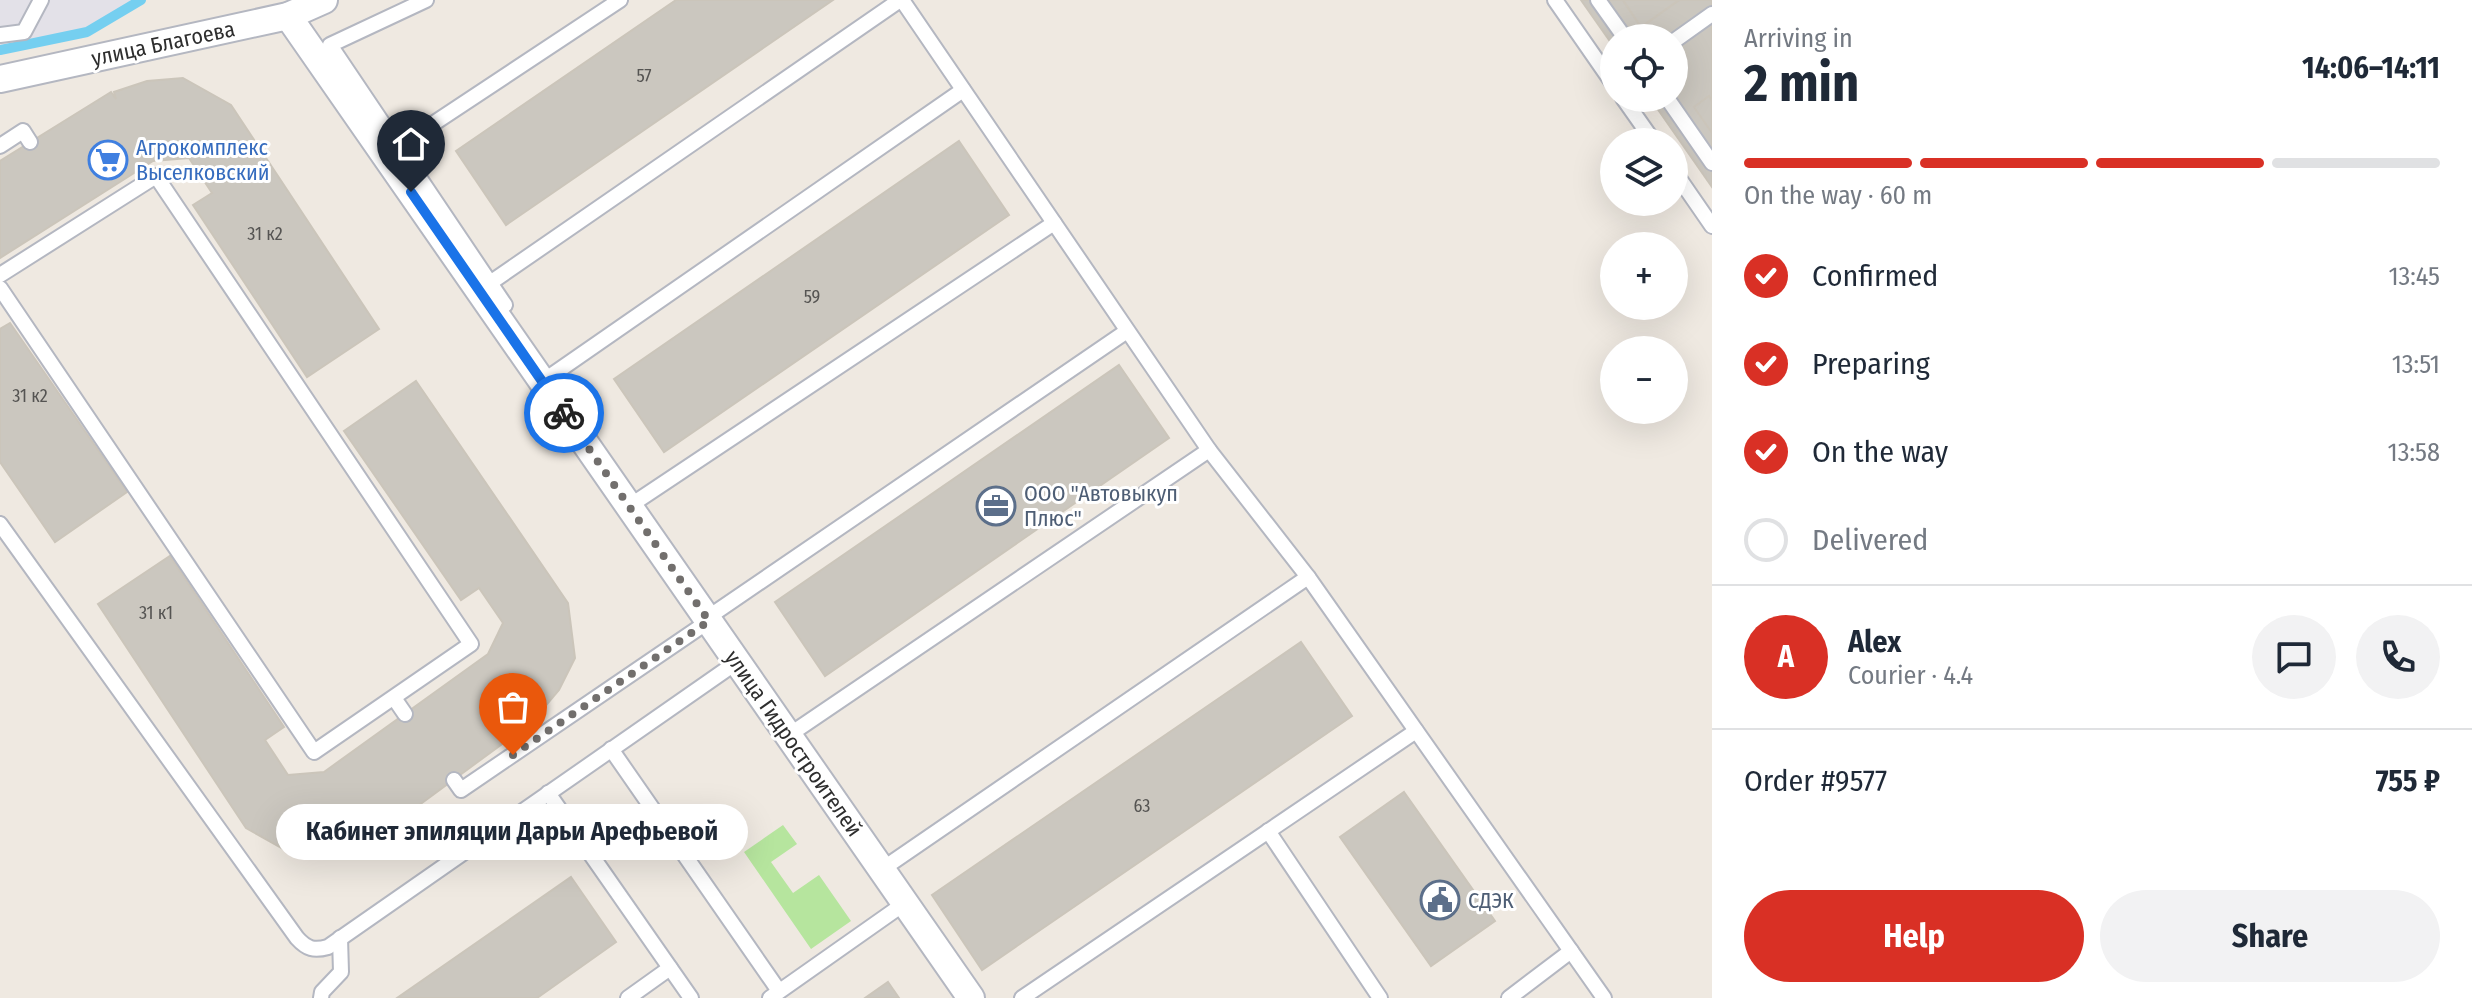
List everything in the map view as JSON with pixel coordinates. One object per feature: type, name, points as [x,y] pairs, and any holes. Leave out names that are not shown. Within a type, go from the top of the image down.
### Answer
[{"type":"street","name":"улица Благоева","points":[[0,79],[304,6]]},
{"type":"street","name":"улица Гидростроителей","points":[[304,6],[711,618],[737,662],[971,998]]},
{"type":"lane","points":[[0,35],[24,32],[41,0]]},
{"type":"lane","points":[[426,0],[330,45],[637,501],[711,618],[792,733],[1209,450]]},
{"type":"lane","points":[[398,147],[620,0]]},
{"type":"lane","points":[[490,283],[901,0],[1209,450],[1308,577],[1604,998]]},
{"type":"lane","points":[[1555,0],[1600,65]]},
{"type":"lane","points":[[1598,0],[1615,24]]},
{"type":"lane","points":[[1688,31],[1712,14]]},
{"type":"lane","points":[[552,375],[963,90]]},
{"type":"lane","points":[[1677,112],[1712,163]]},
{"type":"lane","points":[[0,146],[23,131],[30,142]]},
{"type":"lane","points":[[0,275],[79,216],[156,176],[471,644],[314,752],[0,288]]},
{"type":"lane","points":[[1688,191],[1712,226]]},
{"type":"lane","points":[[637,501],[1054,223]]},
{"type":"lane","points":[[454,780],[461,790],[1127,331]]},
{"type":"lane","points":[[0,524],[297,938],[316,950],[340,938],[737,662]]},
{"type":"lane","points":[[881,870],[1308,577]]},
{"type":"lane","points":[[394,698],[405,714]]},
{"type":"lane","points":[[1022,998],[1416,731]]},
{"type":"lane","points":[[611,749],[775,995],[905,903]]},
{"type":"lane","points":[[548,793],[691,998]]},
{"type":"lane","points":[[1268,831],[1380,998]]},
{"type":"lane","points":[[321,998],[322,992],[341,972],[340,938]]},
{"type":"lane","points":[[1509,998],[1571,951]]},
{"type":"lane","points":[[628,998],[670,968]]},
{"type":"shaded area","points":[[0,0],[141,0],[87,32],[0,50]]},
{"type":"green space","points":[[783,825],[797,844],[771,862],[793,893],[819,875],[851,921],[811,949],[744,852]]},
{"type":"building","points":[[676,0],[833,0],[506,225],[456,151]]},
{"type":"building","points":[[1581,0],[1623,0],[1639,24],[1600,24],[1600,27]]},
{"type":"building","points":[[1623,0],[1679,0],[1645,24],[1639,24]]},
{"type":"building","points":[[1679,0],[1712,0],[1712,187],[1688,153],[1688,128],[1671,128],[1660,112],[1688,112],[1688,24],[1645,24]]},
{"type":"building","points":[[183,78],[231,105],[379,329],[307,377],[193,205],[212,193],[189,158],[153,161],[0,258],[0,161],[111,92],[116,99],[114,92],[147,81]]},
{"type":"building","points":[[1709,96],[1712,101],[1712,133],[1694,107]]},
{"type":"building","points":[[959,141],[1009,215],[664,452],[614,379]]},
{"type":"building","points":[[10,323],[127,492],[55,542],[0,462],[0,329]]},
{"type":"building","points":[[1119,365],[1169,438],[825,676],[775,602]]},
{"type":"building","points":[[416,381],[568,603],[575,658],[559,690],[537,716],[531,712],[536,719],[388,828],[366,841],[359,830],[363,841],[330,852],[294,855],[246,828],[98,604],[170,556],[284,727],[265,740],[288,775],[324,772],[488,654],[503,623],[479,588],[461,600],[344,431]]},
{"type":"building","points":[[1301,642],[1352,716],[982,970],[932,895]]},
{"type":"building","points":[[1404,792],[1495,921],[1431,966],[1340,837]]},
{"type":"building","points":[[571,877],[616,942],[537,998],[397,998]]},
{"type":"building","points":[[888,982],[899,998],[865,998]]},
{"type":"waterway","points":[[0,50],[87,32],[141,0]]},
{"type":"way so far","points":[[513,755],[709,621],[564,413]]},
{"type":"place","name":"Агрокомплекс Выселковский","points":[[108,160]]},
{"type":"place","name":"ООО \"Автовыкуп Плюс\"","points":[[996,506]]},
{"type":"place","name":"Кабинет эпиляции Дарьи Арефьевой","points":[[513,755]]},
{"type":"place","name":"СДЭК","points":[[1440,900]]},
{"type":"route","points":[[411,192],[564,413]]}]
